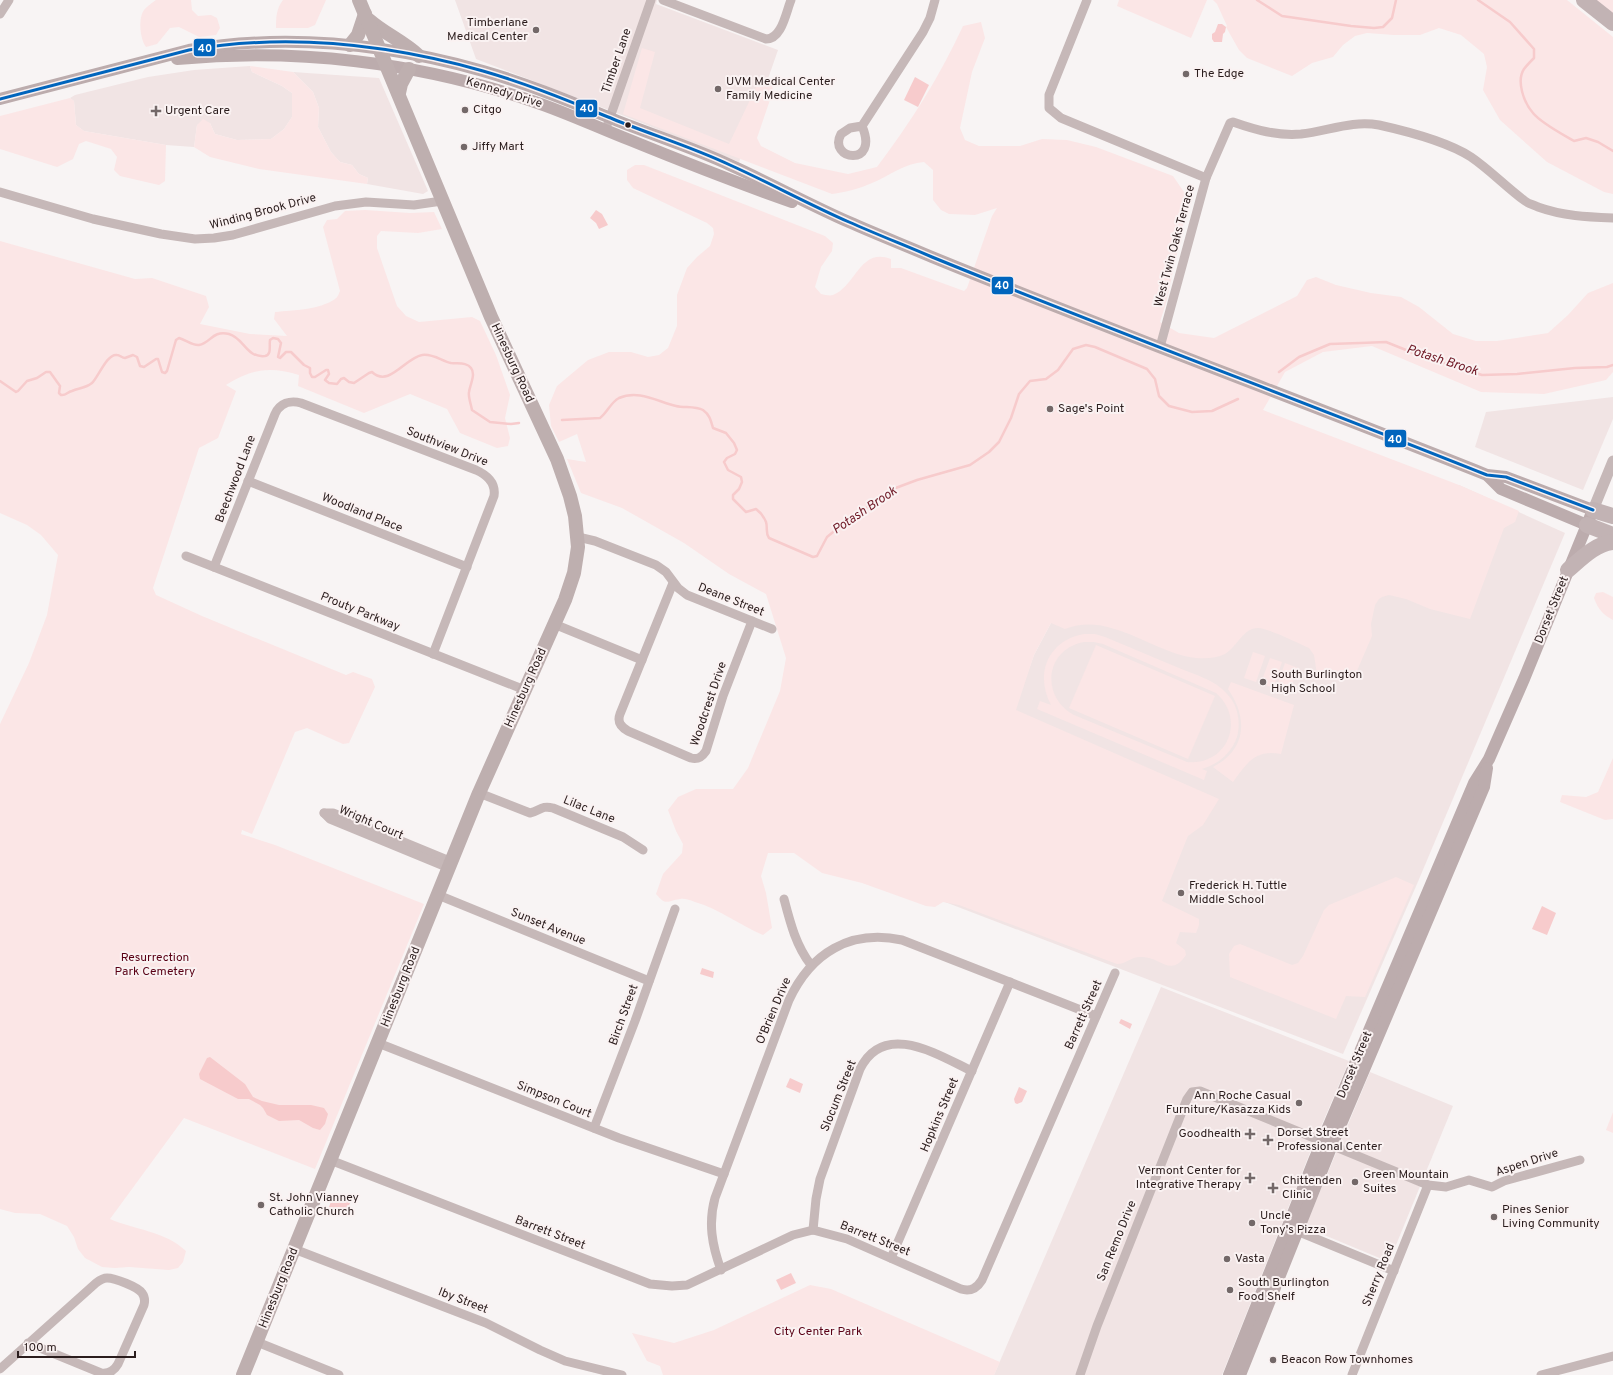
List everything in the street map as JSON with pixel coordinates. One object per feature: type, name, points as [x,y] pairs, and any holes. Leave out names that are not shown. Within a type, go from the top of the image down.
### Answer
[{"type":"highway","points":[[1584,0],[1613,23]]},
{"type":"highway","points":[[1592,510],[1613,516]]},
{"type":"highway","points":[[1586,525],[1613,535]]},
{"type":"highway","points":[[1568,570],[1596,548],[1613,542]]},
{"type":"main road","name":"Hinesburg Road","points":[[244,1375],[479,793],[568,591],[574,573],[577,556],[578,537],[573,505],[557,459],[497,330],[442,201],[399,92],[359,0]]},
{"type":"main road","points":[[350,45],[358,36],[366,16],[383,32],[407,45],[419,56]]},
{"type":"main road","name":"Kennedy Drive","points":[[0,99],[189,50],[250,42],[303,41],[350,45],[419,56],[486,72],[557,96],[726,163],[847,221],[932,257],[1487,475],[1506,477],[1592,510]]},
{"type":"main road","name":"Kennedy Drive","points":[[142,62],[250,55],[329,58],[409,69],[458,79],[538,103],[721,177],[847,221]]},
{"type":"main road","points":[[399,92],[401,84],[409,69]]},
{"type":"main road","name":"Kennedy Drive","points":[[1487,475],[1501,489],[1586,525]]},
{"type":"main road","name":"Dorset Street","points":[[1229,1375],[1327,1143],[1474,783],[1489,759],[1524,679],[1592,510]]},
{"type":"main road","name":"Dorset Street","points":[[1240,1375],[1297,1231],[1327,1143]]},
{"type":"street","points":[[0,14],[9,0]]},
{"type":"street","name":"Timber Lane","points":[[606,130],[651,0]]},
{"type":"street","points":[[663,0],[766,39],[773,38],[777,33],[791,0]]},
{"type":"street","points":[[862,126],[923,32],[930,18],[935,0]]},
{"type":"street","name":"West Twin Oaks Terrace","points":[[1087,0],[1049,95],[1049,108],[1061,118],[1206,178],[1160,347]]},
{"type":"street","points":[[1206,178],[1230,123],[1233,122],[1272,134],[1302,134],[1363,123],[1379,125],[1454,148],[1470,156],[1526,202],[1551,212],[1578,217],[1613,218]]},
{"type":"street","name":"Winding Brook Drive","points":[[0,192],[93,220],[161,234],[203,240],[233,235],[335,206],[375,202],[414,205],[442,201]]},
{"type":"street","name":"Southview Drive","points":[[286,403],[291,401],[301,403],[476,470],[490,478],[495,489],[494,496],[433,654]]},
{"type":"street","name":"Beechwood Lane","points":[[214,567],[277,409],[286,403]]},
{"type":"street","name":"Dorset Street","points":[[1592,510],[1613,461]]},
{"type":"street","name":"Woodland Place","points":[[248,481],[467,567]]},
{"type":"street","name":"Deane Street","points":[[578,537],[595,541],[656,565],[666,572],[673,583],[682,592],[690,597],[772,629]]},
{"type":"street","name":"Prouty Parkway","points":[[186,556],[525,690]]},
{"type":"street","name":"Woodcrest Drive","points":[[673,583],[620,714],[619,722],[621,726],[628,731],[691,758],[698,759],[706,751],[723,696],[752,621]]},
{"type":"street","points":[[554,624],[642,660]]},
{"type":"street","name":"Lilac Lane","points":[[479,793],[530,812],[534,812],[541,808],[553,808],[624,837],[643,850]]},
{"type":"street","name":"Wright Court","points":[[324,813],[333,813],[450,865],[330,819],[324,813]]},
{"type":"street","name":"Sunset Avenue","points":[[438,895],[649,982]]},
{"type":"street","points":[[784,899],[801,949],[812,964]]},
{"type":"street","name":"Birch Street","points":[[594,1128],[675,909]]},
{"type":"street","name":"O'Brien Drive","points":[[721,1270],[713,1246],[711,1221],[715,1198],[789,1000],[800,980],[812,964],[831,950],[848,942],[867,938],[886,937],[916,945],[1096,1016]]},
{"type":"street","name":"Barrett Street","points":[[330,1160],[650,1284],[672,1286],[687,1285],[721,1270],[793,1234],[806,1230],[813,1230],[842,1237],[961,1289],[970,1290],[979,1285],[982,1280],[1115,973]]},
{"type":"street","name":"Hopkins Street","points":[[891,1258],[1010,982]]},
{"type":"street","name":"Simpson Court","points":[[378,1043],[594,1128],[724,1174]]},
{"type":"street","name":"Slocum Street","points":[[813,1230],[816,1199],[820,1179],[860,1069],[871,1054],[888,1045],[904,1044],[925,1050],[972,1071]]},
{"type":"street","name":"San Remo Drive","points":[[1080,1375],[1096,1326],[1189,1095],[1192,1092],[1200,1091],[1327,1143]]},
{"type":"street","name":"Aspen Drive","points":[[1327,1143],[1428,1185],[1446,1186],[1469,1180],[1492,1187],[1504,1181],[1580,1160]]},
{"type":"street","name":"Sherry Road","points":[[1352,1375],[1428,1185]]},
{"type":"street","points":[[1297,1231],[1394,1271]]},
{"type":"street","name":"Iby Street","points":[[294,1249],[486,1323],[565,1361],[622,1375]]},
{"type":"street","points":[[0,1369],[28,1343],[102,1279],[115,1279],[140,1290],[144,1296],[144,1305],[121,1357],[116,1368],[110,1372],[98,1372],[28,1343]]},
{"type":"street","points":[[257,1342],[339,1375]]},
{"type":"street","points":[[1541,1375],[1613,1356]]},
{"type":"shaded area","points":[[455,0],[657,0],[656,4],[778,50],[739,162],[476,59]]},
{"type":"shaded area","points":[[1218,24],[1222,24],[1226,27],[1225,32],[1223,34],[1222,42],[1214,42],[1212,39],[1212,34],[1215,32]]},
{"type":"shaded area","points":[[250,66],[252,72],[282,86],[292,93],[292,117],[284,129],[271,139],[237,140],[215,134],[210,123],[197,125],[194,147],[166,145],[84,131],[76,125],[74,101],[70,98],[75,95],[148,77],[194,70]]},
{"type":"shaded area","points":[[293,72],[379,78],[428,191],[423,194],[367,184],[368,178],[359,174],[352,165],[340,162],[331,152],[318,127],[319,108],[313,92]]},
{"type":"shaded area","points":[[915,77],[929,85],[918,107],[904,100]]},
{"type":"shaded area","points":[[596,210],[602,214],[608,225],[599,229],[596,223],[590,218]]},
{"type":"shaded area","points":[[1613,397],[1613,419],[1583,490],[1475,447],[1486,412]]},
{"type":"shaded area","points":[[1459,485],[1565,533],[1417,884],[1343,1054],[945,902],[1034,655],[1051,623]]},
{"type":"shaded area","points":[[1542,906],[1556,913],[1547,935],[1532,929]]},
{"type":"shaded area","points":[[702,968],[714,972],[713,978],[700,974]]},
{"type":"shaded area","points":[[1161,987],[1349,1061],[1311,1150],[1222,1375],[994,1375]]},
{"type":"shaded area","points":[[1121,1019],[1132,1024],[1130,1029],[1119,1023]]},
{"type":"shaded area","points":[[210,1057],[245,1084],[253,1097],[279,1105],[311,1105],[324,1108],[328,1114],[325,1124],[320,1130],[313,1128],[299,1120],[279,1121],[267,1115],[260,1105],[249,1099],[238,1099],[200,1079],[199,1074],[207,1058]]},
{"type":"shaded area","points":[[1370,1072],[1453,1106],[1389,1262],[1305,1227]]},
{"type":"shaded area","points":[[790,1078],[803,1084],[800,1093],[786,1087]]},
{"type":"shaded area","points":[[1019,1087],[1027,1091],[1022,1102],[1017,1104],[1015,1103],[1014,1099]]},
{"type":"shaded area","points":[[333,1196],[350,1203],[346,1214],[329,1207]]},
{"type":"shaded area","points":[[791,1273],[796,1283],[781,1290],[776,1280]]},
{"type":"green space","points":[[156,0],[191,0],[192,10],[198,16],[211,15],[217,18],[220,28],[216,35],[199,37],[179,27],[170,28],[157,44],[146,47],[141,34],[141,18],[145,9]]},
{"type":"green space","points":[[283,0],[326,0],[315,25],[308,28],[276,28],[276,17]]},
{"type":"green space","name":"The Edge","points":[[1119,0],[1207,0],[1191,38],[1117,6]]},
{"type":"green space","points":[[1213,0],[1567,0],[1613,37],[1613,194],[1604,192],[1547,162],[1500,120],[1483,90],[1487,67],[1484,54],[1461,35],[1439,28],[1420,35],[1367,33],[1355,36],[1343,45],[1333,57],[1312,63],[1292,76],[1247,58],[1239,50],[1226,27],[1227,26],[1217,4]]},
{"type":"green space","points":[[1594,0],[1613,0],[1613,16]]},
{"type":"green space","points":[[981,22],[985,38],[972,72],[960,128],[965,140],[979,146],[1020,146],[1042,139],[1067,140],[1096,147],[1173,176],[1184,192],[1186,212],[1166,303],[1160,322],[1179,333],[1214,338],[1297,296],[1307,280],[1316,277],[1336,285],[1371,293],[1401,297],[1419,307],[1453,334],[1476,341],[1497,341],[1548,333],[1568,315],[1588,293],[1613,283],[1613,372],[1606,380],[1544,394],[1481,392],[1372,346],[1323,352],[1285,372],[1263,410],[1459,485],[1519,511],[1515,522],[1504,528],[1470,619],[1430,609],[1406,599],[1389,595],[1382,597],[1375,605],[1371,624],[1372,636],[1356,673],[1350,678],[1339,680],[1320,678],[1317,674],[1314,655],[1309,648],[1269,630],[1258,628],[1248,631],[1225,654],[1212,658],[1203,658],[1189,657],[1174,653],[1112,628],[1097,625],[1081,625],[1065,629],[1051,623],[1034,655],[1016,710],[1219,799],[1203,825],[1188,836],[1162,901],[1199,919],[1199,925],[1196,933],[1180,932],[1176,943],[1185,950],[1186,955],[1175,965],[1170,966],[1147,957],[1134,958],[1117,964],[959,905],[943,902],[935,907],[926,906],[862,883],[822,873],[794,853],[768,853],[761,876],[766,893],[772,928],[763,935],[704,905],[685,899],[667,902],[659,898],[656,894],[663,874],[682,853],[683,844],[668,810],[678,797],[696,789],[733,789],[748,768],[780,691],[786,658],[766,594],[729,574],[684,543],[622,508],[581,493],[567,459],[586,462],[577,434],[559,442],[551,426],[549,405],[557,386],[588,360],[609,352],[631,352],[648,357],[659,355],[668,348],[677,326],[677,295],[687,268],[710,246],[714,234],[713,228],[707,223],[633,188],[627,180],[627,170],[635,165],[644,165],[825,236],[833,243],[832,251],[821,267],[815,287],[821,294],[827,295],[833,295],[841,290],[859,269],[872,258],[881,257],[891,259],[891,268],[901,268],[964,291],[967,288],[992,216],[997,208],[975,215],[949,214],[941,210],[933,200],[933,170],[924,162],[904,167],[862,187],[832,194],[623,114],[642,48],[655,52],[640,108],[729,144],[759,81],[766,80],[772,84],[773,91],[757,138],[761,146],[795,163],[848,174],[877,167],[902,133],[924,98],[945,63],[963,26]]},
{"type":"green space","points":[[250,66],[293,72],[313,92],[319,108],[318,127],[331,152],[340,162],[352,165],[359,174],[368,178],[367,184],[259,169],[210,157],[194,147],[197,125],[203,119],[210,123],[215,134],[237,140],[271,139],[284,129],[292,117],[292,93],[282,86],[252,72]]},
{"type":"green space","points":[[70,98],[74,101],[76,125],[84,131],[166,145],[165,181],[159,185],[120,176],[114,170],[117,157],[111,149],[86,141],[79,144],[73,159],[57,167],[0,149],[0,116]]},
{"type":"green space","name":"Resurrection Park Cemetery","points":[[365,210],[410,213],[434,212],[442,229],[418,233],[381,231],[377,236],[377,248],[397,306],[406,316],[419,322],[472,317],[480,321],[496,355],[510,395],[505,418],[510,438],[508,446],[497,448],[460,433],[447,409],[410,394],[364,413],[298,386],[299,375],[270,370],[253,372],[244,375],[226,385],[236,391],[218,438],[199,448],[153,588],[156,595],[202,616],[346,675],[353,672],[372,679],[375,687],[349,743],[343,744],[307,728],[295,732],[252,834],[242,830],[241,834],[275,845],[424,904],[315,1169],[184,1118],[110,1219],[159,1235],[178,1244],[186,1251],[183,1262],[178,1268],[169,1270],[129,1267],[102,1267],[85,1258],[78,1249],[74,1237],[67,1226],[40,1214],[15,1213],[0,1209],[0,724],[29,663],[47,615],[58,555],[41,535],[27,525],[0,513],[0,241],[135,279],[152,278],[206,296],[209,307],[200,324],[250,334],[287,336],[274,319],[275,312],[306,309],[329,303],[338,296],[340,291],[323,227],[327,220],[337,219],[345,211]]},
{"type":"green space","points":[[1603,592],[1613,597],[1613,620],[1601,611],[1594,598],[1596,593]]},
{"type":"green space","points":[[1084,634],[1095,634],[1105,637],[1205,678],[1217,685],[1231,698],[1238,714],[1239,726],[1237,737],[1228,753],[1223,758],[1202,769],[1207,771],[1204,780],[1037,709],[1040,701],[1051,705],[1046,693],[1044,681],[1048,660],[1062,643],[1072,637]],"holes":[[[1084,642],[1103,644],[1216,693],[1225,704],[1230,715],[1231,727],[1228,739],[1222,749],[1213,757],[1201,761],[1187,762],[1074,715],[1063,707],[1056,697],[1052,686],[1052,674],[1055,663],[1061,654],[1071,646]]]},
{"type":"green space","points":[[1096,645],[1215,696],[1188,759],[1069,708]]},
{"type":"green space","points":[[1253,652],[1265,656],[1256,682],[1244,678]]},
{"type":"green space","points":[[1270,658],[1282,662],[1273,688],[1261,683]]},
{"type":"green space","points":[[1285,663],[1298,668],[1289,693],[1276,689]]},
{"type":"green space","points":[[1231,682],[1294,705],[1281,754],[1264,754],[1252,759],[1247,763],[1233,782],[1213,767],[1224,760],[1232,751],[1238,742],[1241,732],[1239,711],[1228,689]]},
{"type":"green space","points":[[1613,758],[1613,819],[1605,820],[1560,802],[1562,795],[1586,797],[1598,792]]},
{"type":"green space","points":[[1396,877],[1414,885],[1365,997],[1346,996],[1336,1019],[1230,977],[1229,954],[1234,946],[1240,944],[1292,965],[1298,963],[1303,956],[1324,910],[1329,905]]},
{"type":"green space","points":[[1613,1112],[1613,1133],[1606,1130]]},
{"type":"green space","name":"City Center Park","points":[[810,1285],[831,1289],[1000,1362],[994,1375],[663,1375],[660,1366],[647,1361],[632,1333],[674,1343],[714,1330]]},
{"type":"waterway","points":[[1257,0],[1282,16],[1374,28],[1383,27],[1392,18],[1396,0]]},
{"type":"waterway","points":[[1478,0],[1510,22],[1534,49],[1534,58],[1524,69],[1521,80],[1524,98],[1533,113],[1546,124],[1574,141],[1586,138],[1598,142],[1613,151]]},
{"type":"waterway","name":"Potash Brook","points":[[0,381],[16,392],[27,381],[37,378],[46,372],[50,372],[60,386],[59,393],[64,395],[92,383],[106,362],[113,355],[118,355],[123,358],[133,355],[137,357],[140,366],[144,367],[158,359],[162,372],[165,373],[167,371],[176,340],[179,338],[194,345],[199,345],[203,344],[215,335],[223,333],[234,336],[249,351],[259,356],[269,354],[270,340],[273,338],[278,339],[281,343],[278,357],[280,358],[286,352],[291,352],[304,365],[310,368],[312,377],[315,377],[328,370],[329,374],[325,380],[329,383],[337,384],[344,378],[349,382],[354,383],[372,372],[378,376],[385,377],[397,371],[409,361],[422,355],[433,356],[451,363],[465,364],[471,368],[473,373],[469,394],[472,410],[490,422],[511,424],[519,423]]},
{"type":"waterway","name":"Potash Brook","points":[[1279,372],[1299,357],[1330,344],[1386,342],[1416,354],[1482,375],[1517,374],[1575,368],[1607,367],[1613,365]]},
{"type":"waterway","name":"Potash Brook","points":[[562,420],[600,418],[616,400],[634,395],[648,397],[676,406],[703,410],[709,416],[713,428],[726,433],[734,443],[737,450],[735,454],[727,458],[724,462],[728,470],[741,477],[742,482],[739,489],[733,495],[733,499],[746,512],[756,509],[760,513],[766,522],[767,534],[769,538],[813,557],[817,556],[827,537],[893,489],[917,480],[970,465],[989,452],[999,442],[1011,418],[1019,394],[1030,381],[1046,379],[1058,370],[1073,349],[1086,345],[1095,347],[1147,369],[1155,379],[1159,396],[1169,406],[1192,412],[1212,411],[1238,399]]},
{"type":"transit line","name":"40","points":[[0,99],[189,50],[263,42],[300,42],[374,48],[410,54],[483,71],[533,87],[687,147],[745,172],[849,222],[1001,285],[1487,475],[1506,477],[1593,510]]},
{"type":"place","name":"Timberlane Medical Center","points":[[536,30]]},
{"type":"place","name":"The Edge","points":[[1186,74]]},
{"type":"place","name":"UVM Medical Center Family Medicine","points":[[718,89]]},
{"type":"place","name":"Citgo","points":[[465,110]]},
{"type":"place","name":"Urgent Care","points":[[156,111]]},
{"type":"place","name":"Jiffy Mart","points":[[464,147]]},
{"type":"place","name":"Sage's Point","points":[[1050,409]]},
{"type":"place","name":"South Burlington High School","points":[[1263,682]]},
{"type":"place","name":"Frederick H. Tuttle Middle School","points":[[1181,893]]},
{"type":"place","name":"Ann Roche Casual Furniture/Kasazza Kids","points":[[1299,1103]]},
{"type":"place","name":"Goodhealth","points":[[1250,1134]]},
{"type":"place","name":"Dorset Street Professional Center","points":[[1268,1140]]},
{"type":"place","name":"Vermont Center for Integrative Therapy","points":[[1250,1178]]},
{"type":"place","name":"Green Mountain Suites","points":[[1355,1182]]},
{"type":"place","name":"Chittenden Clinic","points":[[1273,1188]]},
{"type":"place","name":"St. John Vianney Catholic Church","points":[[261,1205]]},
{"type":"place","name":"Pines Senior Living Community","points":[[1494,1217]]},
{"type":"place","name":"Uncle Tony's Pizza","points":[[1252,1223]]},
{"type":"place","name":"Vasta","points":[[1227,1259]]},
{"type":"place","name":"South Burlington Food Shelf","points":[[1230,1290]]},
{"type":"place","name":"Beacon Row Townhomes","points":[[1273,1360]]}]
